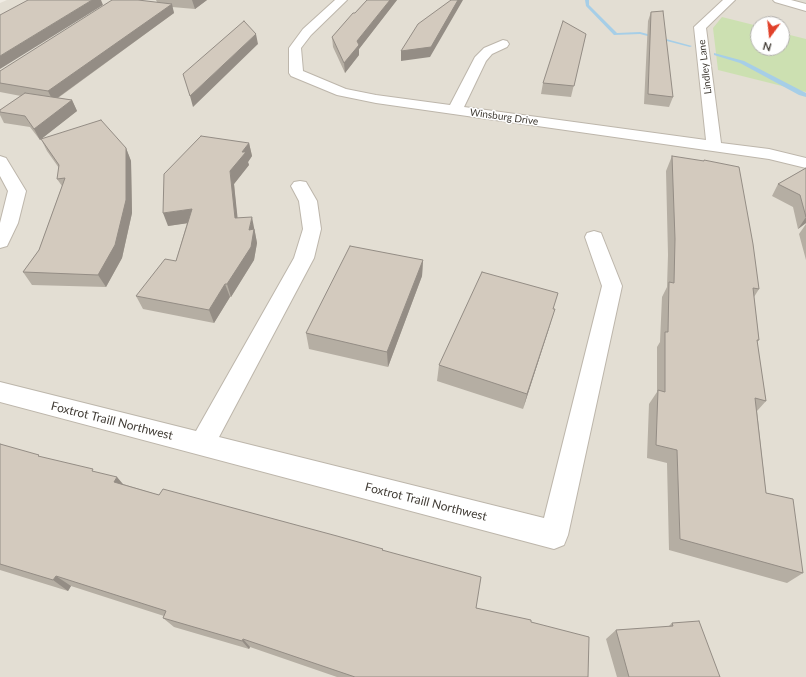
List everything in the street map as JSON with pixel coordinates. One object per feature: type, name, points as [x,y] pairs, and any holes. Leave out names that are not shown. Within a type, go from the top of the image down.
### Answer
[{"type":"street","name":"Winsburg Drive","points":[[341,0],[307,32],[295,48],[296,73],[342,92],[376,99],[769,154],[806,162]]},
{"type":"street","name":"Lindley Lane","points":[[714,146],[700,27],[729,0]]},
{"type":"street","points":[[779,0],[806,8]]},
{"type":"street","points":[[455,110],[480,60],[488,52],[503,44]]},
{"type":"street","points":[[0,161],[17,191],[10,223],[0,242]]},
{"type":"street","points":[[202,444],[304,258],[312,229],[308,201],[300,186]]},
{"type":"street","name":"Foxtrot Traill Northwest","points":[[0,392],[554,535],[612,286],[594,237]]},
{"type":"shaded area","points":[[7,0],[806,0],[806,677],[0,677],[0,3]]},
{"type":"green space","points":[[722,17],[750,24],[750,56],[790,56],[790,35],[806,39],[806,92],[718,70],[713,28]]},
{"type":"building","points":[[28,0],[92,0],[0,56],[0,15]]},
{"type":"building","points":[[112,0],[138,0],[172,4],[48,91],[0,83],[0,71]]},
{"type":"building","points":[[367,0],[390,0],[357,41],[359,45],[344,63],[332,37],[353,13],[355,13]]},
{"type":"building","points":[[451,0],[458,0],[431,47],[401,51],[418,24]]},
{"type":"building","points":[[663,11],[673,97],[648,94],[651,12]]},
{"type":"building","points":[[244,21],[256,34],[190,96],[183,74]]},
{"type":"building","points":[[563,21],[586,34],[574,86],[543,83]]},
{"type":"building","points":[[25,93],[72,100],[34,129],[25,116],[0,112],[0,110]]},
{"type":"building","points":[[101,120],[126,148],[126,200],[115,245],[98,275],[23,272],[39,250],[65,178],[57,179],[59,165],[41,139]]},
{"type":"building","points":[[201,136],[249,143],[242,152],[246,152],[230,171],[235,218],[252,217],[249,230],[254,229],[251,247],[209,310],[136,296],[165,259],[176,261],[192,209],[163,213],[164,174]]},
{"type":"building","points":[[672,156],[704,160],[739,167],[753,244],[759,289],[753,288],[759,340],[757,340],[766,401],[755,398],[766,493],[793,499],[803,573],[680,539],[677,450],[656,445],[658,390],[665,392],[665,332],[668,332],[669,282],[674,283],[675,239]]},
{"type":"building","points":[[806,168],[806,217],[800,195],[778,184]]},
{"type":"building","points":[[350,246],[423,260],[387,352],[306,333]]},
{"type":"building","points":[[482,272],[558,293],[553,309],[555,309],[527,394],[439,365]]},
{"type":"building","points":[[0,444],[39,455],[38,456],[93,469],[92,471],[117,477],[114,482],[159,495],[163,489],[481,577],[476,608],[531,620],[531,622],[589,637],[588,677],[355,677],[243,639],[242,641],[163,618],[166,611],[56,576],[53,580],[0,564]]},
{"type":"building","points":[[699,621],[720,677],[629,677],[616,630],[673,626],[672,623]]},
{"type":"waterway","points":[[587,0],[587,5],[616,34],[640,33],[690,46]]},
{"type":"waterway","points":[[716,54],[742,62],[801,94],[806,95]]}]
